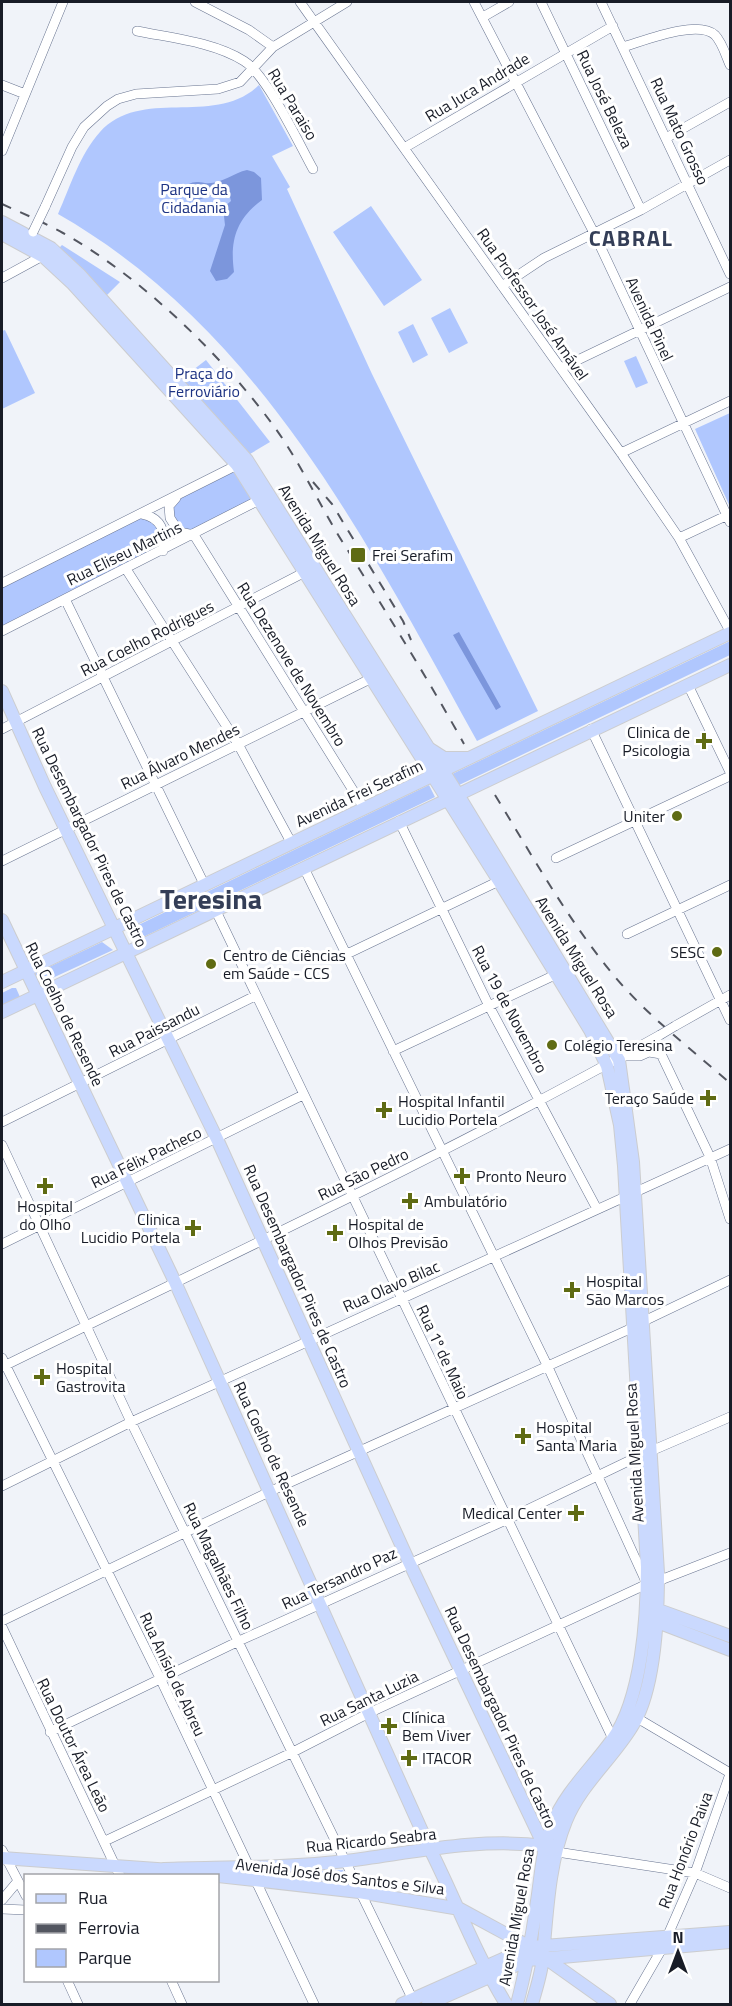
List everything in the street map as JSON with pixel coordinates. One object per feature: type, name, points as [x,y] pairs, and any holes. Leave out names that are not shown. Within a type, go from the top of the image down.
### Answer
[{"type":"main road","name":"Avenida Miguel Rosa","points":[[2,222],[32,234],[47,252],[76,279],[242,462],[425,745],[438,775]]},
{"type":"main road","name":"Avenida Miguel Rosa","points":[[2,234],[47,252]]},
{"type":"main road","name":"Avenida Miguel Rosa","points":[[264,497],[305,572],[372,678],[623,1058],[630,1129],[630,1194],[646,1453],[652,1614],[632,1715],[578,1798],[551,1849]]},
{"type":"main road","name":"Avenida Frei Serafim","points":[[2,982],[364,808],[438,775],[730,632]]},
{"type":"main road","points":[[2,1012],[591,729],[730,665]]},
{"type":"main road","name":"Rua Desembargador Pires de Castro","points":[[2,691],[217,1138],[409,1562],[533,1824],[551,1849],[553,1879]]},
{"type":"main road","points":[[425,745],[444,758],[471,758]]},
{"type":"main road","name":"Avenida Miguel Rosa","points":[[451,796],[499,881],[590,1030],[607,1066],[620,1125],[630,1194]]},
{"type":"main road","name":"Rua Coelho de Resende","points":[[2,920],[175,1282],[271,1491],[430,1849],[460,1909],[487,1973],[506,2004]]},
{"type":"main road","points":[[652,1614],[730,1636]]},
{"type":"main road","points":[[652,1614],[730,1650]]},
{"type":"main road","name":"Avenida Miguel Rosa","points":[[518,2004],[551,1849],[551,1826],[572,1791],[632,1715]]},
{"type":"main road","points":[[533,1824],[540,1829],[551,1826]]},
{"type":"main road","name":"Rua Ricardo Seabra","points":[[164,1869],[344,1861],[430,1849],[509,1844],[551,1849]]},
{"type":"main road","name":"Avenida José dos Santos e Silva","points":[[3,1856],[118,1871],[164,1869],[203,1874]]},
{"type":"main road","name":"Avenida José dos Santos e Silva","points":[[219,1876],[359,1892],[460,1909],[530,1947],[543,1951],[610,2004]]},
{"type":"main road","name":"Avenida Miguel Rosa","points":[[532,2004],[543,1951],[553,1879]]},
{"type":"main road","points":[[665,1942],[730,1932]]},
{"type":"main road","points":[[407,2002],[528,1960],[543,1951],[665,1942],[730,1942]]},
{"type":"main road","points":[[428,2004],[530,1947]]},
{"type":"street","points":[[2,151],[63,2]]},
{"type":"street","points":[[201,2],[273,47]]},
{"type":"street","name":"Rua Professor José Amável","points":[[300,2],[621,453],[679,538],[730,632]]},
{"type":"street","points":[[32,234],[78,137],[84,127],[107,106],[118,99],[136,94],[218,89],[240,82],[273,47],[312,21],[347,2]]},
{"type":"street","name":"Avenida Pinel","points":[[474,2],[594,233],[729,517]]},
{"type":"street","points":[[483,17],[509,2]]},
{"type":"street","name":"Rua José Beleza","points":[[540,2],[641,210]]},
{"type":"street","points":[[603,4],[614,2]]},
{"type":"street","name":"Rua Mato Grosso","points":[[603,4],[730,274]]},
{"type":"street","name":"Rua Juca Andrade","points":[[404,148],[613,26]]},
{"type":"street","name":"Rua Paraiso","points":[[137,31],[206,47],[244,61],[254,69],[313,169]]},
{"type":"street","points":[[623,47],[675,31],[702,31],[717,38],[730,65]]},
{"type":"street","points":[[2,85],[25,94]]},
{"type":"street","points":[[666,138],[730,102]]},
{"type":"street","points":[[502,286],[544,258],[641,210],[730,160]]},
{"type":"street","points":[[2,278],[47,252]]},
{"type":"street","points":[[561,368],[730,288]]},
{"type":"street","points":[[621,453],[730,401]]},
{"type":"street","points":[[2,583],[242,462]]},
{"type":"street","points":[[178,496],[169,506],[170,518],[179,532],[194,535]]},
{"type":"street","name":"Rua Eliseu Martins","points":[[3,630],[163,551],[264,497]]},
{"type":"street","points":[[142,514],[160,523],[164,536],[163,551]]},
{"type":"street","points":[[679,538],[729,517]]},
{"type":"street","name":"Rua Dezenove de Novembro","points":[[194,535],[364,808]]},
{"type":"street","points":[[126,569],[238,744],[292,844]]},
{"type":"street","name":"Rua Coelho Rodrigues","points":[[2,729],[240,608],[305,572]]},
{"type":"street","points":[[65,599],[205,886]]},
{"type":"street","name":"Rua Álvaro Mendes","points":[[2,861],[372,678]]},
{"type":"street","points":[[556,858],[730,774],[688,685]]},
{"type":"street","points":[[591,729],[730,1020]]},
{"type":"street","name":"Rua 19 de Novembro","points":[[399,821],[489,1005],[541,1098],[597,1209]]},
{"type":"street","points":[[304,868],[548,1367],[598,1476],[652,1582]]},
{"type":"street","points":[[347,954],[499,881]]},
{"type":"street","points":[[627,934],[730,885]]},
{"type":"street","name":"Rua 1º de Maio","points":[[216,911],[453,1410],[613,1739]]},
{"type":"street","points":[[393,1051],[557,974]]},
{"type":"street","name":"Rua São Pedro","points":[[3,1364],[87,1326],[442,1151],[541,1098],[623,1058],[730,995]]},
{"type":"street","name":"Rua Paissandu","points":[[2,1122],[255,996]]},
{"type":"street","points":[[623,1058],[640,1056],[649,1052],[661,1054],[710,1157],[730,1219]]},
{"type":"street","name":"Rua Félix Pacheco","points":[[2,1244],[303,1095]]},
{"type":"street","name":"Rua Magalhães Filho","points":[[2,1144],[131,1422],[359,1892],[407,2002]]},
{"type":"street","name":"Rua Olavo Bilac","points":[[2,1486],[131,1422],[730,1149]]},
{"type":"street","points":[[2,1621],[271,1491],[548,1367],[730,1280]]},
{"type":"street","name":"Rua Anísio de Abreu","points":[[3,1364],[107,1569],[314,2004]]},
{"type":"street","name":"Rua Tersandro Paz","points":[[50,1732],[159,1678],[409,1562],[730,1417]]},
{"type":"street","name":"Rua Santa Luzia","points":[[105,1841],[212,1792],[369,1713],[461,1670],[652,1582],[730,1553]]},
{"type":"street","name":"Rua Doutor Área Leão","points":[[2,1627],[118,1871]]},
{"type":"street","points":[[632,1715],[730,1773]]},
{"type":"street","name":"Rua Honório Paiva","points":[[630,2004],[665,1942],[695,1873],[730,1773]]},
{"type":"street","points":[[551,1849],[695,1873],[730,1888]]},
{"type":"street","points":[[3,1856],[24,1892]]},
{"type":"street","points":[[2,1900],[18,1881]]},
{"type":"street","points":[[2,1909],[24,1910]]},
{"type":"street","points":[[68,1982],[78,2004]]},
{"type":"street","points":[[172,1982],[182,2004]]},
{"type":"green space","name":"Parque da Cidadania","points":[[259,85],[293,146],[272,156],[290,187],[287,189],[372,374],[538,711],[477,741],[350,518],[303,447],[251,380],[194,318],[130,262],[58,214],[87,150],[100,132],[117,119],[136,111],[157,108],[222,104],[241,97]]},
{"type":"green space","points":[[371,206],[422,280],[384,306],[333,232]]},
{"type":"green space","points":[[62,245],[120,282],[105,297],[59,248]]},
{"type":"green space","points":[[450,308],[468,343],[449,353],[431,318]]},
{"type":"green space","points":[[413,324],[428,355],[413,363],[398,332]]},
{"type":"green space","points":[[5,330],[35,393],[2,409],[2,331]]},
{"type":"green space","points":[[636,356],[648,383],[636,388],[624,361]]},
{"type":"green space","name":"Praça do Ferroviário","points":[[206,360],[270,442],[250,454],[180,380]]},
{"type":"green space","points":[[730,413],[730,507],[695,429]]},
{"type":"green space","points":[[236,469],[254,500],[186,533],[176,523],[172,507],[180,498]]},
{"type":"green space","points":[[144,516],[158,524],[161,549],[2,629],[2,586]]},
{"type":"green space","points":[[730,641],[730,655],[455,787],[448,776]]},
{"type":"green space","points":[[429,785],[435,797],[135,941],[130,929]]},
{"type":"green space","points":[[102,942],[113,950],[46,981],[34,974]]},
{"type":"green space","points":[[16,988],[20,997],[2,1008],[2,993]]},
{"type":"green space","points":[[343,1870],[352,1890],[259,1876]]},
{"type":"shaded area","points":[[247,170],[261,178],[262,200],[246,215],[236,232],[233,251],[234,272],[227,279],[216,281],[210,271],[225,225],[223,208],[231,201],[230,197],[223,192],[195,201],[187,199],[187,185],[196,182],[221,181]]},
{"type":"shaded area","points":[[459,632],[501,707],[496,710],[453,635]]},
{"type":"railway","points":[[2,204],[63,233],[121,271],[177,318],[229,371],[273,425],[293,455],[464,744]]},
{"type":"railway","points":[[313,482],[332,504],[403,621],[411,640]]},
{"type":"railway","points":[[495,795],[567,912],[616,978],[657,1020],[730,1083]]},
{"type":"place","name":"Frei Serafim","points":[[358,555]]},
{"type":"place","name":"Clinica de Psicologia","points":[[704,741]]},
{"type":"place","name":"Uniter","points":[[677,816]]},
{"type":"place","name":"SESC","points":[[717,952]]},
{"type":"place","name":"Centro de Ciências em Saúde - CCS","points":[[211,964]]},
{"type":"place","name":"Colégio Teresina","points":[[552,1045]]},
{"type":"place","name":"Teraço Saúde","points":[[708,1098]]},
{"type":"place","name":"Hospital Infantil Lucidio Portela","points":[[384,1110]]},
{"type":"place","name":"Pronto Neuro","points":[[462,1176]]},
{"type":"place","name":"Hospital do Olho","points":[[45,1186]]},
{"type":"place","name":"Ambulatório","points":[[410,1201]]},
{"type":"place","name":"Clinica Lucidio Portela","points":[[193,1228]]},
{"type":"place","name":"Hospital de Olhos Previsão","points":[[335,1233]]},
{"type":"place","name":"Hospital São Marcos","points":[[572,1290]]},
{"type":"place","name":"Hospital Gastrovita","points":[[42,1377]]},
{"type":"place","name":"Hospital Santa Maria","points":[[523,1436]]},
{"type":"place","name":"Medical Center","points":[[576,1513]]},
{"type":"place","name":"Clínica Bem Viver","points":[[389,1726]]},
{"type":"place","name":"ITACOR","points":[[409,1758]]},
{"type":"district","name":"CABRAL","points":[[631,238]]},
{"type":"district","name":"Teresina","points":[[211,899]]}]
